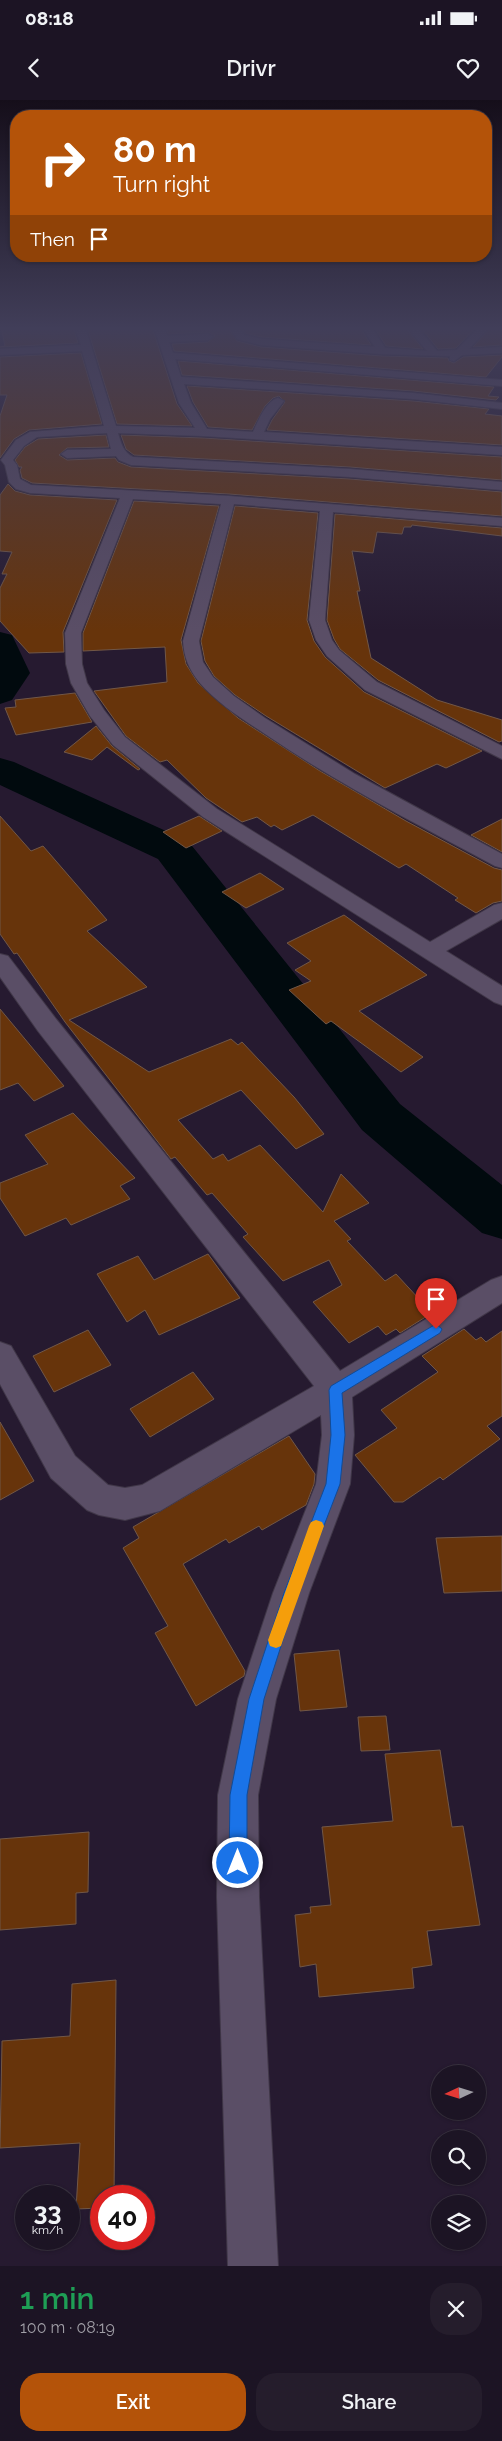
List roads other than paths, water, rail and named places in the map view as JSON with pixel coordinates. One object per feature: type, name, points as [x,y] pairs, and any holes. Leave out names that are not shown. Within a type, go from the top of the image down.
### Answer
[{"type":"street","points":[[201,428],[203,432]]},
{"type":"street","points":[[257,435],[260,428]]},
{"type":"street","points":[[112,429],[118,452]]},
{"type":"street","points":[[502,451],[188,431],[112,429],[34,434],[20,443],[3,460],[11,465],[11,478],[20,486],[107,493],[122,483],[229,500],[502,522]]},
{"type":"street","points":[[183,446],[188,431]]},
{"type":"street","points":[[67,454],[118,452],[131,461],[268,468],[478,493],[502,486]]},
{"type":"street","points":[[268,468],[273,454]]},
{"type":"street","points":[[131,461],[73,633],[74,664],[80,683],[96,712],[118,741],[210,813],[502,997]]},
{"type":"street","points":[[219,480],[226,466]]},
{"type":"street","points":[[469,520],[478,493]]},
{"type":"street","points":[[229,500],[191,641],[193,661],[201,674],[232,702],[276,734],[329,767],[502,862]]},
{"type":"street","points":[[327,507],[317,620],[324,640],[333,653],[372,686],[502,753]]},
{"type":"street","points":[[428,952],[502,910]]},
{"type":"street","points":[[0,961],[9,988],[336,1390],[338,1435],[333,1484],[291,1593],[256,1699],[238,1795],[238,1897],[253,2266]]},
{"type":"street","points":[[0,1355],[64,1467],[99,1498],[125,1504],[148,1500],[336,1390],[502,1288]]},
{"type":"waterway","points":[[0,642],[13,673],[0,693]]},
{"type":"waterway","points":[[0,770],[173,850],[381,1117],[502,1217]]}]
